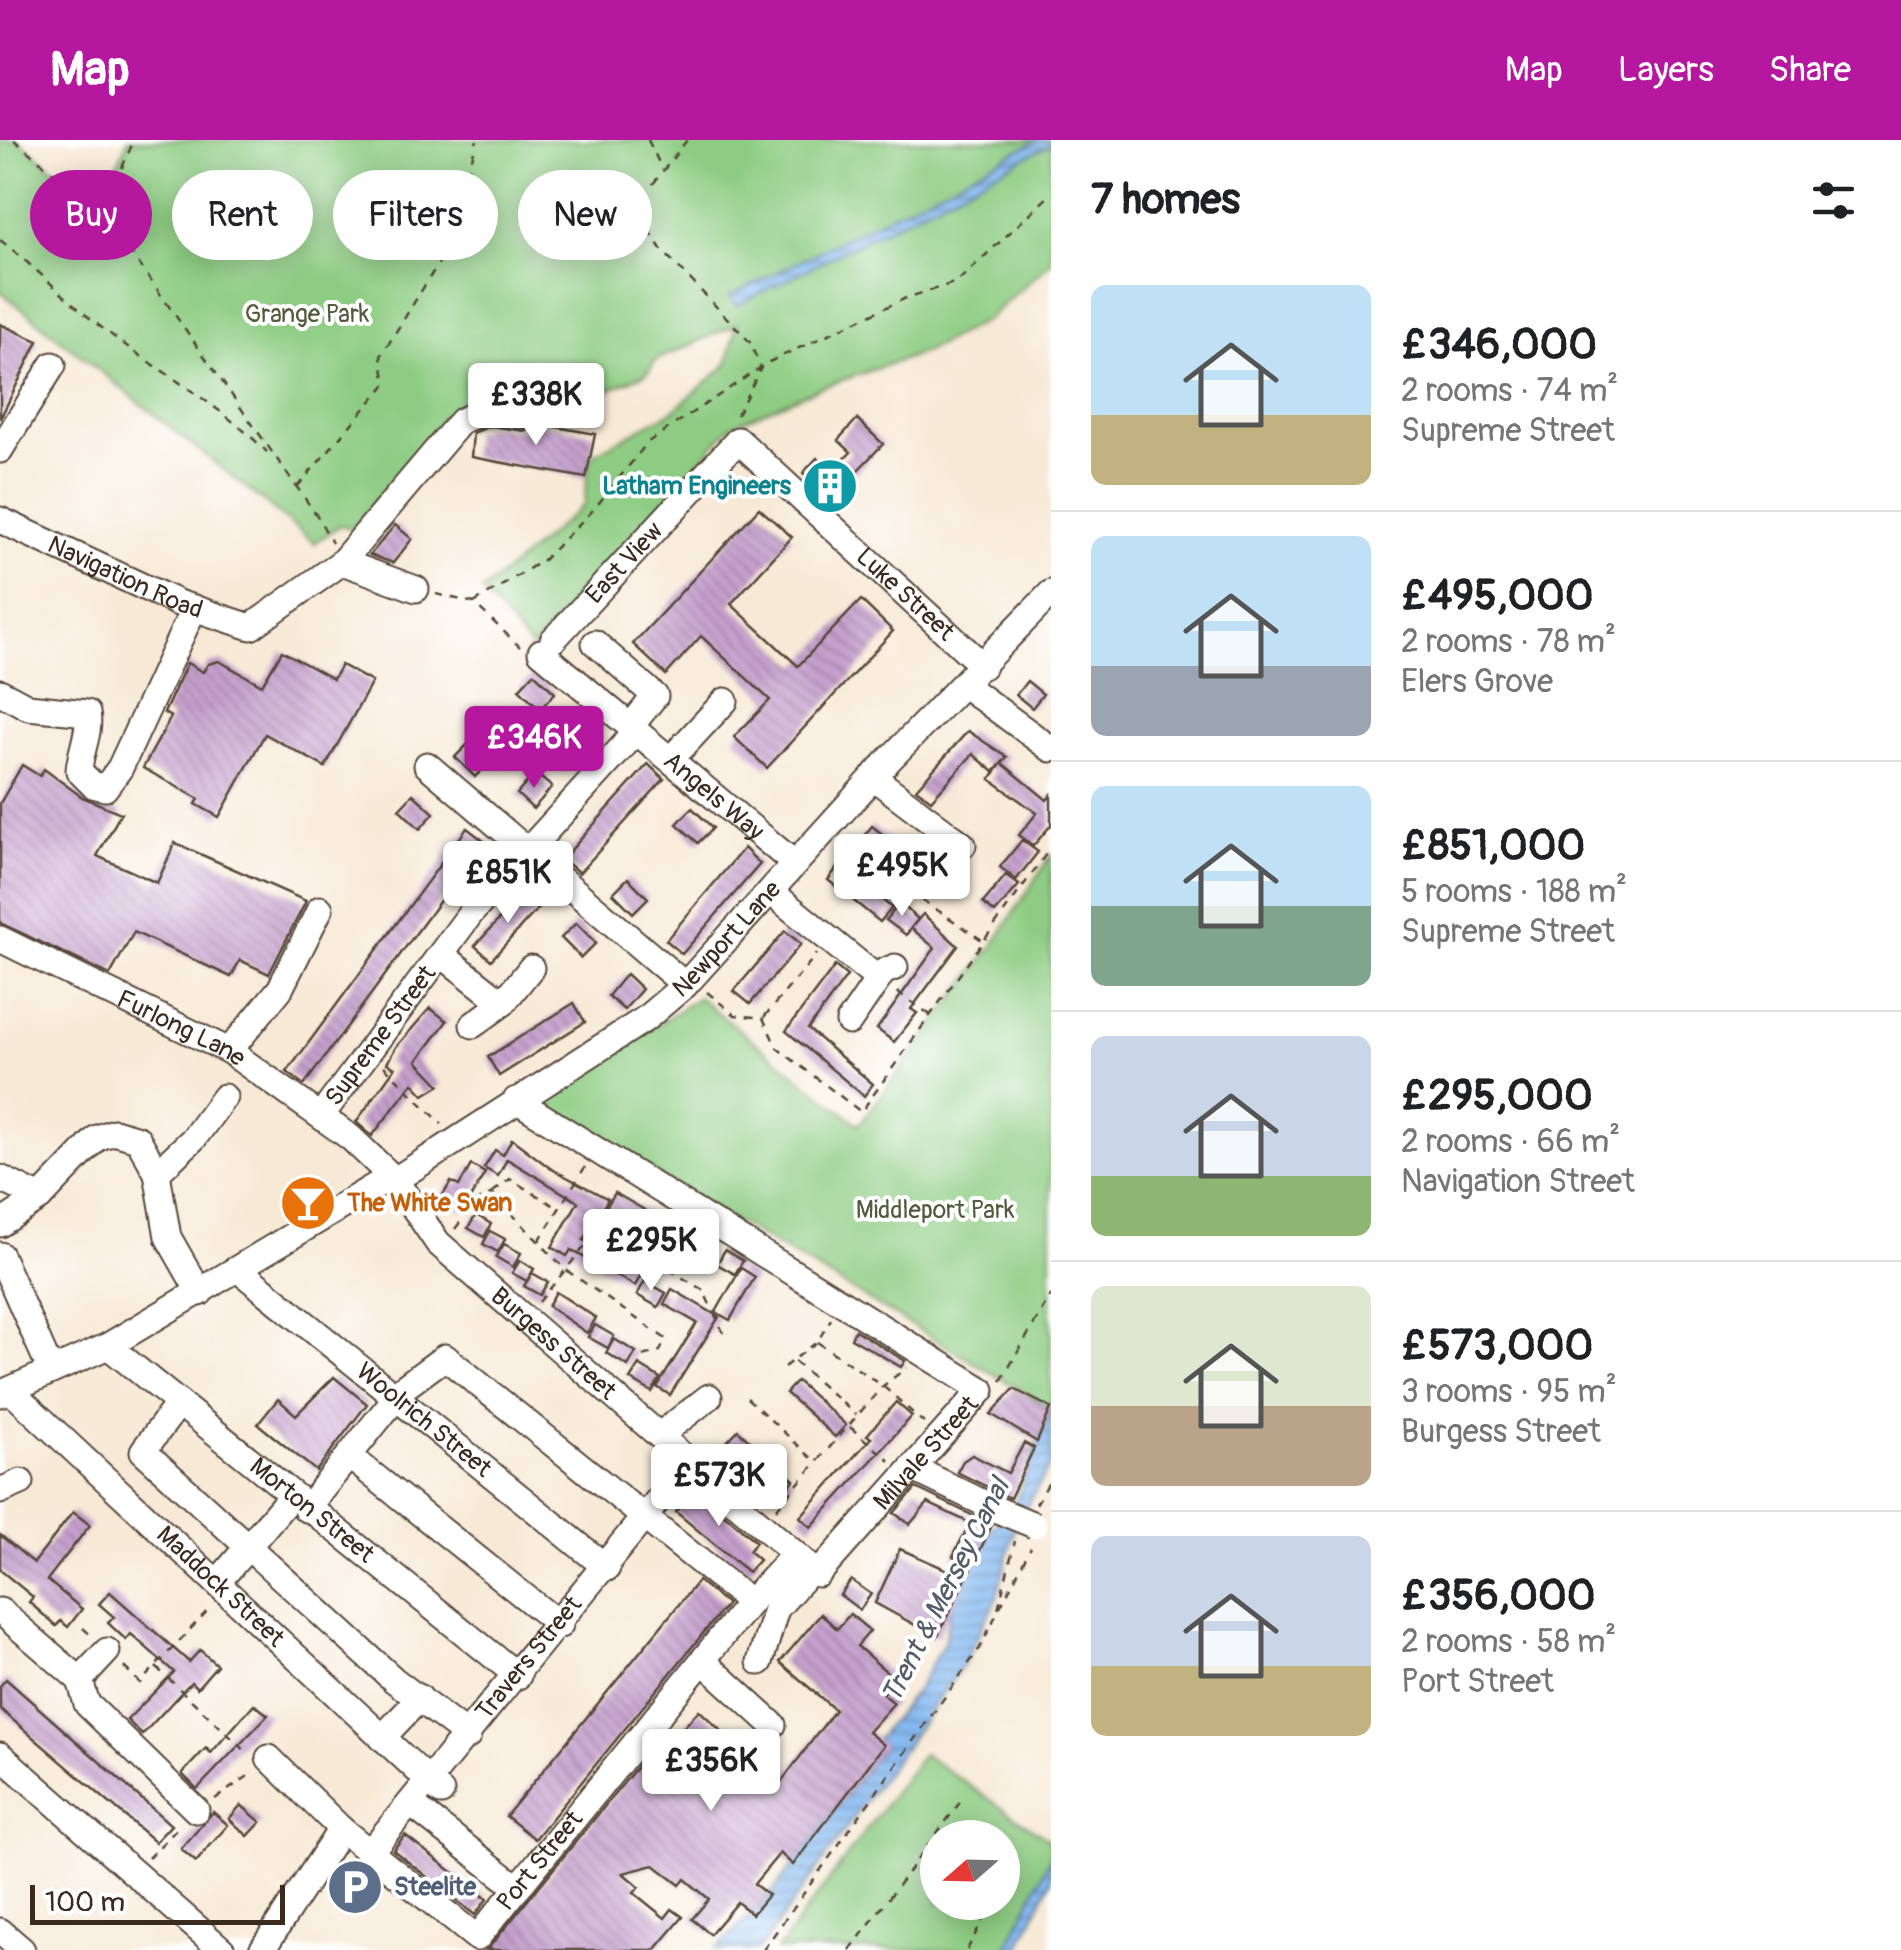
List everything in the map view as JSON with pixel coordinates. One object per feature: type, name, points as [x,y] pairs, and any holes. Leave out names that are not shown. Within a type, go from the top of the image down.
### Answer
[{"type":"street","points":[[0,450],[52,364]]},
{"type":"street","points":[[416,589],[342,562],[460,421],[488,409],[526,415]]},
{"type":"street","name":"East View","points":[[547,646],[735,433]]},
{"type":"street","name":"Luke Street","points":[[735,433],[983,666]]},
{"type":"street","name":"Navigation Road","points":[[0,520],[194,608],[252,627],[342,562]]},
{"type":"street","name":"Newport Lane","points":[[5,1392],[108,1346],[200,1293],[458,1139],[645,1019],[685,985],[874,777],[1051,593]]},
{"type":"street","points":[[0,692],[28,707],[87,713],[90,726],[80,748],[79,771],[93,784],[105,788],[120,768],[194,608]]},
{"type":"street","name":"Supreme Street","points":[[321,1116],[471,913],[634,728],[655,696],[595,643]]},
{"type":"street","name":"Angels Way","points":[[547,646],[634,728],[795,864]]},
{"type":"street","points":[[964,685],[1051,749]]},
{"type":"street","points":[[671,759],[725,701]]},
{"type":"street","points":[[427,764],[685,985]]},
{"type":"street","points":[[874,777],[963,845]]},
{"type":"street","points":[[771,892],[830,939],[886,973],[850,1022]]},
{"type":"street","points":[[230,1051],[280,989],[320,909]]},
{"type":"street","name":"Furlong Lane","points":[[0,939],[230,1051],[351,1138]]},
{"type":"street","points":[[441,954],[503,1002]]},
{"type":"street","points":[[473,1025],[503,1002],[531,968]]},
{"type":"street","points":[[157,1174],[194,1138],[224,1098]]},
{"type":"street","name":"Milvale Street","points":[[516,1100],[596,1149],[704,1228],[841,1300],[982,1390],[909,1471],[809,1565]]},
{"type":"street","points":[[0,1224],[40,1198],[97,1138],[114,1132],[138,1138],[157,1174],[168,1237],[200,1293]]},
{"type":"street","name":"Burgess Street","points":[[351,1138],[393,1178],[442,1246],[809,1565]]},
{"type":"street","points":[[0,1178],[40,1198]]},
{"type":"street","points":[[0,1255],[51,1372]]},
{"type":"street","name":"Woolrich Street","points":[[239,1270],[607,1568]]},
{"type":"street","name":"Morton Street","points":[[108,1346],[518,1676]]},
{"type":"street","points":[[222,1587],[246,1548],[349,1456],[396,1395],[445,1357],[750,1602]]},
{"type":"street","name":"Maddock Street","points":[[5,1392],[222,1587],[435,1787]]},
{"type":"street","points":[[660,1435],[709,1397]]},
{"type":"street","points":[[179,1404],[143,1450],[246,1548],[468,1736]]},
{"type":"street","points":[[349,1456],[560,1625]]},
{"type":"street","name":"Travers Street","points":[[369,1852],[411,1804],[435,1787],[468,1736],[690,1461]]},
{"type":"street","points":[[909,1471],[1023,1524]]},
{"type":"street","points":[[760,1662],[776,1609],[809,1565]]},
{"type":"street","name":"Port Street","points":[[369,1852],[477,1938],[524,1873],[750,1602],[809,1565]]},
{"type":"street","points":[[0,1611],[80,1680],[87,1704],[196,1810]]},
{"type":"street","points":[[80,1680],[108,1651]]},
{"type":"street","points":[[703,1660],[773,1725]]},
{"type":"street","points":[[382,1738],[420,1698]]},
{"type":"street","points":[[0,1755],[222,1950]]},
{"type":"street","points":[[265,1762],[369,1852]]},
{"type":"street","points":[[411,1804],[524,1873]]},
{"type":"street","points":[[262,1950],[342,1829]]},
{"type":"street","points":[[0,1930],[22,1950]]},
{"type":"path","points":[[14,140],[51,170]]},
{"type":"path","points":[[121,170],[134,140]]},
{"type":"path","points":[[296,488],[386,384],[381,356],[446,251],[477,140]]},
{"type":"path","points":[[648,140],[663,170]]},
{"type":"path","points":[[687,140],[635,206],[661,250],[750,341],[761,368],[735,433]]},
{"type":"path","points":[[474,603],[543,560],[594,510],[648,442],[761,368],[906,298],[956,282],[1051,194]]},
{"type":"path","points":[[0,240],[44,274],[102,329],[210,400],[272,456]]},
{"type":"path","points":[[136,260],[296,488],[342,562]]},
{"type":"path","points":[[416,589],[474,603],[533,660],[547,646]]},
{"type":"path","points":[[822,833],[986,943]]},
{"type":"path","points":[[763,1018],[830,939]]},
{"type":"path","points":[[886,973],[933,1017]]},
{"type":"path","points":[[367,1053],[403,1082],[458,1139]]},
{"type":"path","points":[[538,1244],[596,1149]]},
{"type":"path","points":[[442,1246],[475,1203],[510,1179],[559,1209]]},
{"type":"path","points":[[492,1193],[566,1270],[666,1339],[660,1351],[638,1357]]},
{"type":"path","points":[[525,1318],[600,1228],[704,1290],[726,1338]]},
{"type":"path","points":[[982,1390],[1002,1381],[1014,1365],[1051,1295]]},
{"type":"path","points":[[784,1367],[818,1342],[841,1300]]},
{"type":"path","points":[[818,1342],[883,1386],[940,1437]]},
{"type":"path","points":[[762,1525],[883,1386],[899,1376],[922,1350]]},
{"type":"path","points":[[793,1360],[857,1416]]},
{"type":"path","points":[[747,1398],[816,1462]]},
{"type":"path","points":[[848,1426],[909,1471]]},
{"type":"path","points":[[763,1950],[980,1648],[997,1613],[1023,1524],[1051,1480]]},
{"type":"path","points":[[997,1613],[1023,1524]]},
{"type":"path","points":[[140,1683],[222,1587]]},
{"type":"path","points":[[155,1667],[265,1762]]},
{"type":"path","points":[[850,1950],[964,1798]]},
{"type":"path","points":[[966,1950],[982,1920]]},
{"type":"green space","name":"Grange Park","points":[[0,140],[18,140],[55,170],[30,170],[30,260],[152,260],[152,170],[115,170],[128,140],[1051,140],[1051,262],[986,320],[925,352],[819,388],[732,425],[532,649],[482,592],[584,505],[589,463],[595,453],[673,411],[727,365],[737,324],[656,360],[647,373],[574,405],[515,375],[481,389],[448,413],[353,528],[340,525],[315,543],[0,291]]},
{"type":"green space","name":"Middleport Park","points":[[1051,855],[1051,1408],[551,1112],[545,1102],[698,997],[859,1125],[992,947]]},
{"type":"green space","points":[[923,1754],[1051,1841],[1051,1856],[1006,1950],[777,1950]]},
{"type":"water","points":[[1038,140],[1051,140],[1051,144],[736,306],[729,297]]},
{"type":"water","points":[[1051,1409],[1051,1464],[1015,1527],[997,1598],[963,1665],[763,1945],[757,1950],[715,1950],[768,1898],[883,1746],[877,1739],[918,1688],[944,1642],[951,1608],[990,1529],[1011,1513]]},
{"type":"water","points":[[1051,1856],[1051,1881],[1018,1950],[1006,1950]]},
{"type":"building","points":[[0,324],[38,341],[0,419]]},
{"type":"building","points":[[857,419],[883,444],[830,499],[803,473],[817,458],[832,472],[851,452],[838,440]]},
{"type":"building","points":[[540,424],[595,434],[586,478],[471,457],[473,433],[490,426],[526,431]]},
{"type":"building","points":[[759,508],[792,537],[731,604],[798,666],[861,600],[893,631],[767,768],[734,737],[770,700],[701,636],[666,675],[633,644]]},
{"type":"building","points":[[395,525],[412,539],[393,563],[370,555]]},
{"type":"building","points":[[282,651],[333,679],[341,665],[372,682],[325,767],[265,734],[219,817],[196,804],[199,799],[143,768],[171,717],[164,713],[187,663],[203,672],[208,664],[219,661],[262,685]]},
{"type":"building","points":[[534,673],[555,693],[540,709],[519,689]]},
{"type":"building","points":[[1027,681],[1043,694],[1032,708],[1016,695]]},
{"type":"building","points":[[577,727],[593,742],[574,763],[558,749]]},
{"type":"building","points":[[968,731],[1007,757],[994,772],[973,754],[931,800],[916,789]]},
{"type":"building","points":[[470,742],[490,762],[475,777],[455,757]]},
{"type":"building","points":[[1002,763],[1047,800],[1051,795],[1051,825],[1033,846],[1019,835],[1037,813],[990,779]]},
{"type":"building","points":[[648,764],[664,779],[579,873],[563,859]]},
{"type":"building","points":[[22,765],[40,776],[44,769],[82,797],[121,813],[97,856],[157,883],[175,843],[306,901],[269,974],[240,960],[231,977],[134,932],[110,975],[0,923],[0,803]]},
{"type":"building","points":[[535,773],[552,787],[533,809],[517,794]]},
{"type":"building","points":[[413,794],[434,813],[420,829],[399,809]]},
{"type":"building","points":[[692,808],[713,828],[698,843],[677,824]]},
{"type":"building","points":[[872,826],[900,848],[890,861],[862,838]]},
{"type":"building","points":[[467,828],[484,841],[304,1085],[287,1072]]},
{"type":"building","points":[[1022,840],[1038,852],[1016,880],[1000,867]]},
{"type":"building","points":[[907,843],[935,865],[923,881],[895,858]]},
{"type":"building","points":[[744,848],[760,864],[682,954],[666,940]]},
{"type":"building","points":[[939,863],[954,875],[944,887],[929,876]]},
{"type":"building","points":[[839,865],[892,908],[880,922],[828,880]]},
{"type":"building","points":[[1006,875],[1019,885],[995,913],[983,903]]},
{"type":"building","points":[[628,878],[648,898],[633,913],[613,893]]},
{"type":"building","points":[[525,891],[541,905],[491,960],[475,946]]},
{"type":"building","points":[[900,903],[918,919],[906,935],[886,920]]},
{"type":"building","points":[[923,914],[958,946],[911,1009],[917,1013],[894,1042],[877,1029],[935,948],[911,928]]},
{"type":"building","points":[[576,923],[596,943],[581,958],[561,938]]},
{"type":"building","points":[[785,931],[801,944],[750,1004],[734,991]]},
{"type":"building","points":[[835,966],[847,976],[808,1029],[873,1084],[864,1096],[786,1031]]},
{"type":"building","points":[[626,974],[642,989],[624,1010],[608,996]]},
{"type":"building","points":[[574,1003],[585,1022],[499,1076],[488,1057]]},
{"type":"building","points":[[430,1008],[447,1021],[417,1061],[440,1085],[424,1095],[413,1083],[372,1136],[356,1122],[395,1068],[387,1063],[396,1047]]},
{"type":"building","points":[[512,1139],[550,1168],[608,1199],[584,1240],[642,1273],[635,1286],[571,1250],[567,1256],[552,1247],[578,1202],[507,1159],[498,1176],[484,1168],[495,1150],[503,1155]]},
{"type":"building","points":[[471,1165],[485,1173],[463,1211],[441,1198],[451,1182],[459,1186]]},
{"type":"building","points":[[615,1193],[674,1227],[666,1242],[606,1207]]},
{"type":"building","points":[[476,1215],[491,1224],[484,1237],[468,1228]]},
{"type":"building","points":[[490,1231],[505,1239],[498,1252],[483,1244]]},
{"type":"building","points":[[504,1244],[521,1253],[513,1267],[496,1257]]},
{"type":"building","points":[[725,1250],[743,1261],[735,1274],[717,1264]]},
{"type":"building","points":[[520,1260],[534,1269],[527,1281],[512,1273]]},
{"type":"building","points":[[741,1268],[755,1277],[730,1320],[716,1312]]},
{"type":"building","points":[[532,1273],[548,1282],[540,1295],[524,1286]]},
{"type":"building","points":[[645,1281],[666,1293],[658,1307],[637,1295]]},
{"type":"building","points":[[672,1289],[719,1317],[670,1395],[657,1387],[697,1323],[664,1304]]},
{"type":"building","points":[[556,1292],[596,1318],[587,1333],[548,1306]]},
{"type":"building","points":[[595,1325],[614,1336],[608,1348],[588,1337]]},
{"type":"building","points":[[855,1330],[905,1361],[901,1367],[851,1338]]},
{"type":"building","points":[[614,1339],[636,1352],[628,1366],[606,1353]]},
{"type":"building","points":[[639,1365],[660,1378],[652,1392],[630,1379]]},
{"type":"building","points":[[334,1377],[367,1404],[316,1471],[258,1424],[278,1399],[296,1415]]},
{"type":"building","points":[[797,1381],[846,1425],[835,1437],[786,1393]]},
{"type":"building","points":[[1014,1389],[1051,1408],[1037,1442],[991,1414]]},
{"type":"building","points":[[896,1402],[912,1416],[811,1527],[800,1517],[871,1438],[867,1435]]},
{"type":"building","points":[[738,1430],[794,1480],[780,1496],[724,1445]]},
{"type":"building","points":[[1024,1443],[1034,1448],[1010,1498],[957,1472],[972,1455],[1008,1473]]},
{"type":"building","points":[[695,1488],[756,1542],[749,1551],[759,1560],[748,1572],[676,1512]]},
{"type":"building","points":[[916,1488],[992,1525],[971,1569],[953,1556],[970,1523],[928,1503],[910,1524],[894,1513]]},
{"type":"building","points":[[73,1512],[90,1525],[47,1580],[82,1609],[68,1627],[61,1621],[56,1626],[29,1602],[33,1597],[0,1570],[0,1535],[34,1563]]},
{"type":"building","points":[[900,1549],[966,1578],[937,1637],[875,1603]]},
{"type":"building","points":[[851,1580],[871,1594],[860,1610],[840,1595]]},
{"type":"building","points":[[698,1581],[727,1604],[535,1839],[506,1816]]},
{"type":"building","points":[[110,1592],[189,1662],[200,1650],[217,1665],[197,1688],[191,1682],[142,1735],[127,1720],[174,1672],[131,1634],[126,1640],[108,1623],[114,1617],[99,1604]]},
{"type":"building","points":[[821,1614],[837,1629],[850,1614],[870,1631],[857,1646],[895,1679],[883,1694],[894,1703],[868,1732],[884,1745],[793,1865],[780,1853],[754,1884],[768,1895],[752,1914],[737,1902],[710,1934],[692,1919],[709,1899],[685,1879],[680,1885],[654,1865],[623,1873],[639,1887],[634,1893],[665,1918],[672,1909],[683,1917],[655,1950],[487,1950],[654,1746],[674,1762],[694,1736],[684,1727],[699,1710],[779,1785],[835,1710],[780,1662]]},
{"type":"building","points":[[6,1679],[171,1825],[155,1842],[0,1709],[0,1686]]},
{"type":"building","points":[[254,1704],[268,1715],[197,1789],[182,1774],[206,1748],[211,1753]]},
{"type":"building","points":[[241,1805],[261,1822],[248,1836],[229,1819]]},
{"type":"building","points":[[213,1812],[228,1825],[196,1862],[181,1849]]},
{"type":"building","points":[[405,1835],[487,1899],[475,1915],[393,1850]]},
{"type":"place","name":"Latham Engineers","points":[[830,486]]},
{"type":"place","name":"The White Swan","points":[[308,1203]]},
{"type":"place","name":"Steelite","points":[[355,1887]]},
{"type":"water label","name":"Trent & Mersey Canal","points":[[946,1591]]}]
